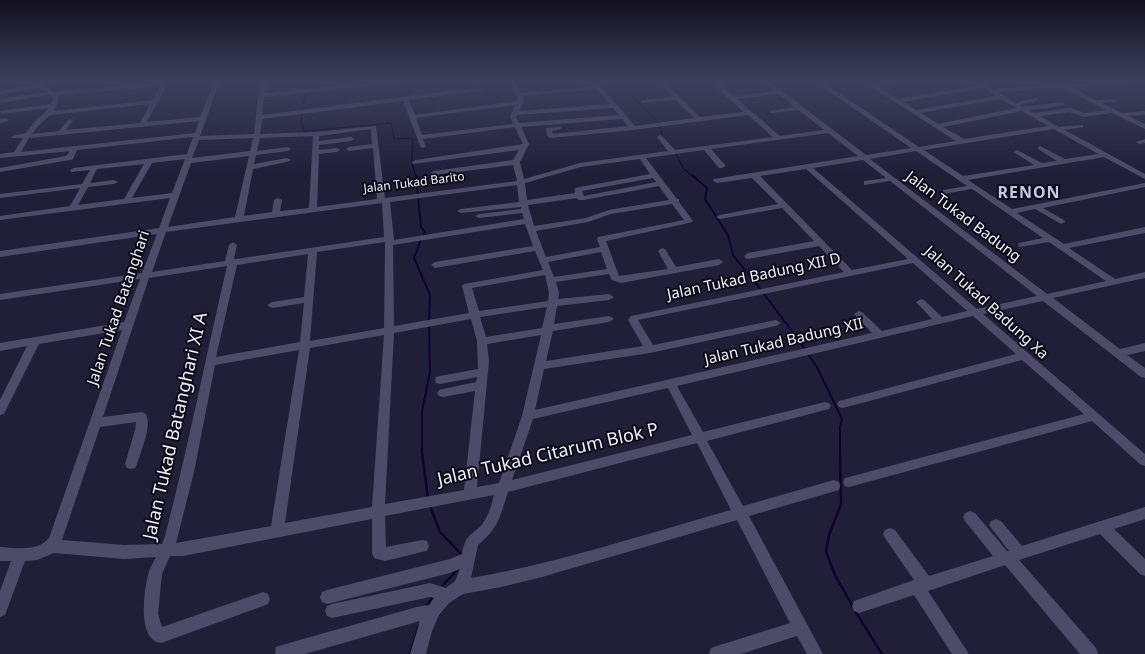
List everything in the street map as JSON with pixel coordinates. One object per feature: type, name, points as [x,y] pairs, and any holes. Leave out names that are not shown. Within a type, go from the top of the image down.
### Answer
[{"type":"street","points":[[2,117],[40,112]]},
{"type":"street","points":[[16,154],[35,124],[48,112]]},
{"type":"street","points":[[143,124],[150,112]]},
{"type":"street","name":"Jalan Tukad Batanghari","points":[[52,546],[146,275],[206,112]]},
{"type":"street","points":[[239,219],[254,153],[261,112]]},
{"type":"street","points":[[260,118],[313,112]]},
{"type":"street","points":[[410,112],[423,147]]},
{"type":"street","points":[[412,117],[443,112]]},
{"type":"street","points":[[525,148],[525,139],[514,118],[515,113],[536,112]]},
{"type":"street","points":[[618,112],[646,137]]},
{"type":"street","points":[[691,112],[699,120]]},
{"type":"street","name":"Jalan Tukad Badung","points":[[805,112],[1145,374]]},
{"type":"street","points":[[862,112],[1114,282]]},
{"type":"street","points":[[915,112],[963,142]]},
{"type":"street","points":[[937,126],[1009,112]]},
{"type":"street","points":[[1027,112],[1145,177]]},
{"type":"street","points":[[1033,115],[1059,112]]},
{"type":"street","points":[[1075,112],[1084,115],[1107,112]]},
{"type":"street","points":[[1112,112],[1145,127]]},
{"type":"street","points":[[576,126],[548,129],[550,136],[553,136],[635,128],[748,113],[778,138]]},
{"type":"street","points":[[1120,115],[1145,113]]},
{"type":"street","points":[[420,137],[517,125],[622,117]]},
{"type":"street","points":[[14,136],[122,124],[203,120]]},
{"type":"street","points":[[61,132],[70,121]]},
{"type":"street","points":[[0,156],[196,136],[316,134],[371,125],[375,128],[383,200],[390,241],[390,330],[379,512],[379,553],[385,554],[422,546]]},
{"type":"street","points":[[717,181],[963,142],[1081,126]]},
{"type":"street","name":"Jalan Tukad Barito","points":[[0,254],[239,219],[521,182],[572,166],[830,131]]},
{"type":"street","points":[[313,209],[316,134]]},
{"type":"street","points":[[660,138],[674,151]]},
{"type":"street","points":[[316,143],[351,139]]},
{"type":"street","points":[[349,149],[376,146]]},
{"type":"street","points":[[704,147],[722,166]]},
{"type":"street","points":[[0,170],[67,158],[70,157],[75,148]]},
{"type":"street","points":[[416,162],[525,148]]},
{"type":"street","points":[[282,654],[427,613],[450,592],[467,571],[464,560],[472,541],[485,531],[492,522],[528,416],[553,303],[550,276],[524,206],[516,162],[520,152],[525,148]]},
{"type":"street","points":[[1040,148],[1063,161]]},
{"type":"street","points":[[74,170],[150,160],[288,149]]},
{"type":"street","points":[[315,152],[337,150]]},
{"type":"street","points":[[1017,152],[1040,165]]},
{"type":"street","points":[[960,179],[1104,155]]},
{"type":"street","points":[[641,156],[690,219],[688,222],[600,240],[615,278],[618,280],[719,262]]},
{"type":"street","points":[[126,202],[150,160]]},
{"type":"street","points":[[251,167],[288,160]]},
{"type":"street","points":[[434,173],[516,162]]},
{"type":"street","name":"Jalan Tukad Badung Xa","points":[[807,166],[1145,461]]},
{"type":"street","points":[[73,208],[95,167]]},
{"type":"street","points":[[580,195],[578,190],[580,189],[656,175]]},
{"type":"street","points":[[754,175],[850,273]]},
{"type":"street","points":[[867,184],[892,179]]},
{"type":"street","points":[[0,196],[114,182]]},
{"type":"street","points":[[479,216],[580,195],[584,198],[662,183]]},
{"type":"street","points":[[1010,212],[1145,185]]},
{"type":"street","points":[[946,192],[973,187]]},
{"type":"street","points":[[0,218],[175,195]]},
{"type":"street","points":[[276,214],[278,200]]},
{"type":"street","points":[[0,297],[313,250],[588,220],[609,212],[676,201]]},
{"type":"street","points":[[461,211],[524,206]]},
{"type":"street","points":[[720,217],[783,206]]},
{"type":"street","points":[[1037,207],[1061,222]]},
{"type":"street","points":[[1061,247],[1145,230]]},
{"type":"street","points":[[1022,245],[1050,239]]},
{"type":"street","points":[[748,256],[820,243]]},
{"type":"street","name":"Jalan Tukad Batanghari XI A","points":[[233,244],[231,262],[188,472],[167,551],[155,574],[152,589],[152,621],[154,631],[158,635],[181,629],[263,599]]},
{"type":"street","points":[[435,265],[539,248]]},
{"type":"street","points":[[543,260],[603,249]]},
{"type":"street","points":[[277,531],[306,344],[313,250]]},
{"type":"street","points":[[662,251],[672,270]]},
{"type":"street","name":"Jalan Tukad Badung XII D","points":[[650,349],[634,318],[916,260]]},
{"type":"street","points":[[470,494],[484,353],[466,290],[468,285],[612,271]]},
{"type":"street","name":"Jalan Tukad Badung XII","points":[[528,416],[1145,275]]},
{"type":"street","points":[[210,362],[474,315],[609,297]]},
{"type":"street","points":[[272,305],[308,299]]},
{"type":"street","points":[[921,302],[940,321]]},
{"type":"street","points":[[859,314],[880,335]]},
{"type":"street","points":[[482,341],[609,319]]},
{"type":"street","points":[[538,366],[650,349],[776,323]]},
{"type":"street","points":[[0,347],[129,325]]},
{"type":"street","points":[[0,411],[35,341]]},
{"type":"street","points":[[1118,353],[1145,346]]},
{"type":"street","points":[[843,404],[1023,356]]},
{"type":"street","points":[[440,380],[483,372]]},
{"type":"street","points":[[671,384],[738,513],[815,654]]},
{"type":"street","points":[[442,393],[482,385]]},
{"type":"street","name":"Jalan Tukad Citarum Blok P","points":[[52,546],[124,552],[167,551],[502,488],[825,406]]},
{"type":"street","points":[[850,482],[1094,416]]},
{"type":"street","points":[[96,423],[142,417],[141,430],[131,464]]},
{"type":"street","points":[[464,560],[329,604],[430,590],[450,592],[542,570],[834,486]]},
{"type":"street","points":[[859,606],[1145,513]]},
{"type":"street","points":[[970,517],[1010,557],[1090,654]]},
{"type":"street","points":[[996,526],[1010,557]]},
{"type":"street","points":[[1102,526],[1145,569]]},
{"type":"street","points":[[890,534],[961,654]]},
{"type":"street","points":[[0,554],[43,551],[52,546]]},
{"type":"street","points":[[0,610],[21,554]]},
{"type":"street","points":[[418,654],[427,613]]},
{"type":"street","points":[[717,654],[800,627]]},
{"type":"waterway","points":[[302,112],[301,118],[304,131],[391,123],[394,139],[413,138],[412,163],[416,177]]},
{"type":"waterway","points":[[648,112],[659,122],[663,138]]},
{"type":"waterway","points":[[675,153],[684,169],[693,177]]},
{"type":"waterway","points":[[416,175],[421,227],[425,232],[423,236]]},
{"type":"waterway","points":[[692,175],[707,188],[705,199],[728,235],[733,255],[761,290]]},
{"type":"waterway","points":[[421,240],[414,258],[430,295],[429,320]]},
{"type":"waterway","points":[[764,294],[806,350]]},
{"type":"waterway","points":[[422,453],[422,412],[430,372],[429,325]]},
{"type":"waterway","points":[[808,354],[817,367],[842,419],[840,427],[840,453]]},
{"type":"waterway","points":[[422,453],[428,499]]},
{"type":"waterway","points":[[840,453],[841,504],[829,535],[826,551],[835,575],[853,607]]},
{"type":"waterway","points":[[430,506],[440,532],[462,555]]},
{"type":"waterway","points":[[441,587],[458,569]]},
{"type":"waterway","points":[[428,605],[433,596]]},
{"type":"waterway","points":[[855,611],[882,654]]},
{"type":"waterway","points":[[410,654],[419,626]]},
{"type":"district","name":"RENON","points":[[1029,193]]}]
